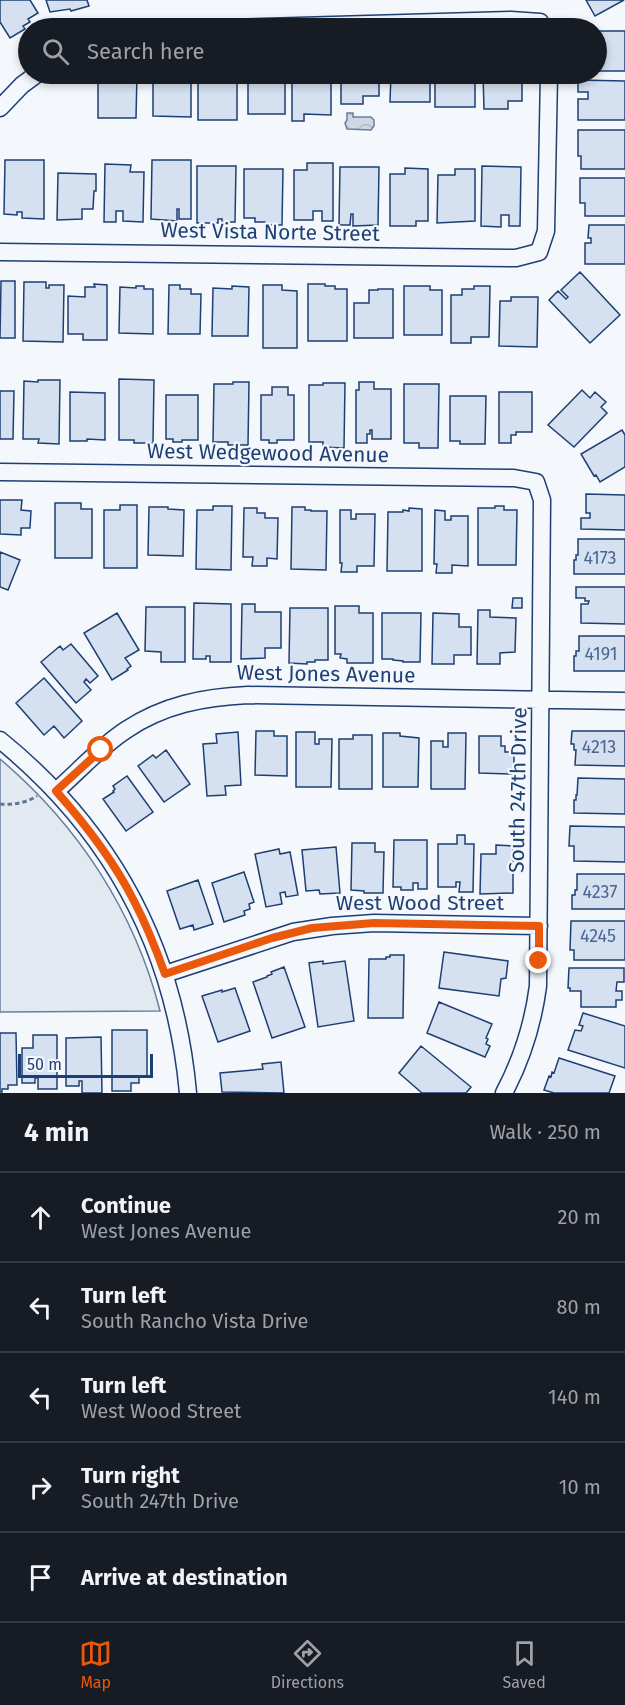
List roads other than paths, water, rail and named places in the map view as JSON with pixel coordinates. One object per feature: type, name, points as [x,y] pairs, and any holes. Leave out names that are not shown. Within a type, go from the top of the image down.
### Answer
[{"type":"street","points":[[0,108],[23,84]]},
{"type":"street","name":"West Vista Norte Street","points":[[0,252],[516,258],[539,252],[546,231],[549,84]]},
{"type":"street","name":"West Wedgewood Avenue","points":[[0,472],[514,478],[536,482]]},
{"type":"street","name":"South 247th Drive","points":[[504,1093],[525,1047],[535,1008],[539,961],[542,500],[536,482]]},
{"type":"street","name":"West Jones Avenue","points":[[56,791],[114,739],[137,723],[165,709],[204,698],[248,695],[625,701]]},
{"type":"street","points":[[0,740],[56,791],[88,830],[121,877],[141,916],[165,974],[179,1029],[188,1093]]},
{"type":"street","name":"West Wood Street","points":[[165,974],[272,938],[312,928],[374,923],[539,926]]},
{"type":"water","points":[[347,113],[353,113],[353,117],[371,117],[374,120],[374,126],[371,130],[347,129],[345,123]]}]
